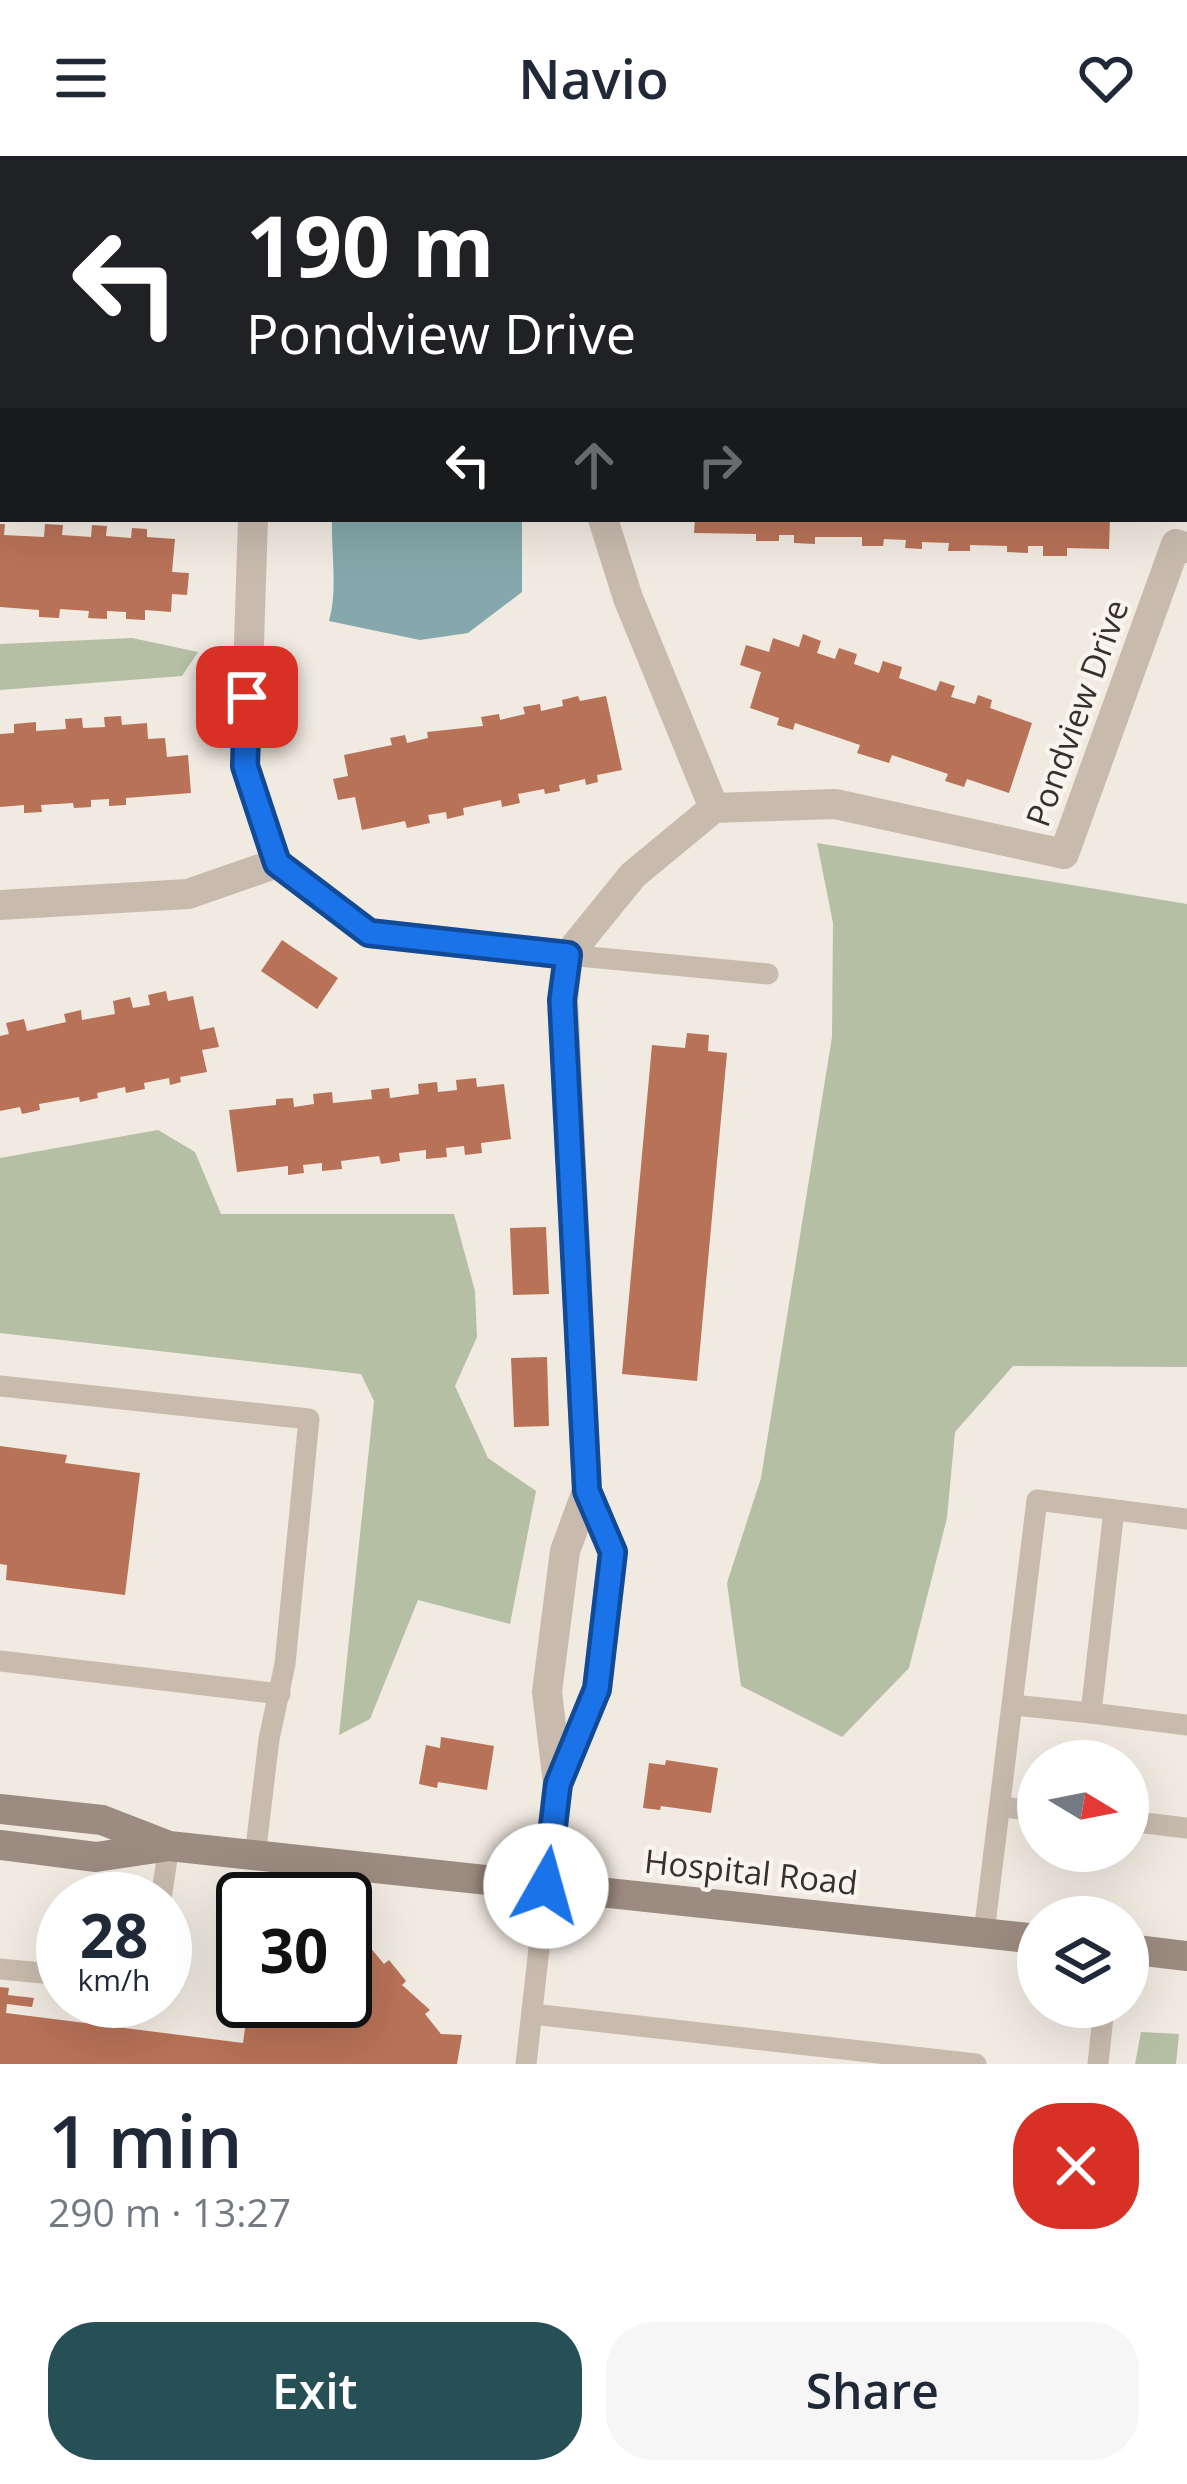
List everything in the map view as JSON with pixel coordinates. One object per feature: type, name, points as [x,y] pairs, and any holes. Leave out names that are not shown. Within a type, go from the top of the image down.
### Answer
[{"type":"street","points":[[253,522],[245,766],[277,863],[369,933],[568,955]]},
{"type":"street","points":[[558,1784],[597,1689],[613,1552],[587,1491],[562,1000],[568,955],[633,875],[714,808],[628,598],[604,522]]},
{"type":"street","name":"Pondview Drive","points":[[714,808],[835,804],[1064,854],[1176,544],[1187,548]]},
{"type":"street","points":[[0,905],[188,894],[277,863]]},
{"type":"street","points":[[546,1886],[558,1784],[548,1692],[565,1551],[587,1491]]},
{"type":"street","points":[[556,1624],[604,1630]]},
{"type":"street","name":"Hospital Road","points":[[0,1809],[102,1820],[169,1846],[1017,1937]]},
{"type":"street","name":"Hospital Road","points":[[0,1845],[96,1857],[169,1846]]},
{"type":"street","points":[[1149,1951],[1187,1955]]},
{"type":"lane","points":[[568,955],[768,974]]},
{"type":"lane","points":[[0,1386],[309,1419],[280,1694],[269,1739],[255,1856]]},
{"type":"lane","points":[[984,1933],[1036,1501],[1187,1519]]},
{"type":"lane","points":[[1090,1714],[1114,1510]]},
{"type":"lane","points":[[0,1661],[280,1694]]},
{"type":"lane","points":[[1012,1705],[1187,1725]]},
{"type":"lane","points":[[1002,1807],[1017,1809]]},
{"type":"lane","points":[[1149,1823],[1187,1828]]},
{"type":"lane","points":[[165,1872],[169,1846]]},
{"type":"lane","points":[[526,2064],[546,1886]]},
{"type":"lane","points":[[0,1969],[36,1973]]},
{"type":"lane","points":[[532,2014],[976,2064]]},
{"type":"lane","points":[[1098,2064],[1102,2028]]},
{"type":"green space","points":[[132,638],[198,652],[182,676],[0,690],[0,644]]},
{"type":"green space","points":[[817,843],[1187,904],[1187,1367],[1013,1366],[955,1432],[947,1518],[909,1668],[842,1737],[741,1686],[727,1583],[761,1478],[832,1037],[833,923]]},
{"type":"green space","points":[[158,1130],[195,1152],[221,1214],[454,1214],[475,1291],[477,1337],[455,1386],[488,1458],[536,1491],[510,1624],[418,1600],[370,1719],[339,1735],[374,1401],[361,1374],[0,1333],[0,1158]]},
{"type":"green space","points":[[1141,2032],[1179,2034],[1176,2064],[1135,2064]]},
{"type":"water","points":[[332,522],[522,522],[522,592],[468,633],[420,640],[329,621],[334,584]]},
{"type":"building","points":[[695,522],[1110,522],[1109,549],[1067,548],[1067,556],[1043,556],[1043,546],[1028,546],[1028,553],[1007,552],[1007,546],[970,545],[970,551],[948,551],[949,543],[922,542],[922,549],[905,548],[906,540],[884,539],[883,546],[862,546],[862,537],[815,537],[815,544],[794,543],[794,535],[756,541],[756,534],[694,533]]},
{"type":"building","points":[[0,524],[5,524],[4,535],[44,537],[45,524],[63,525],[62,535],[91,537],[92,525],[107,526],[106,536],[131,538],[132,528],[147,529],[147,537],[175,539],[172,572],[189,573],[187,595],[172,594],[171,612],[145,610],[145,620],[126,619],[126,612],[107,611],[107,619],[88,618],[89,611],[60,609],[59,618],[39,617],[39,610],[0,607]]},
{"type":"building","points":[[803,634],[821,641],[817,653],[835,659],[839,648],[857,654],[854,664],[879,673],[883,661],[902,667],[899,678],[936,691],[940,681],[955,686],[951,697],[975,704],[978,695],[992,700],[990,708],[1032,723],[1009,793],[967,779],[964,787],[945,781],[948,774],[892,755],[889,763],[857,753],[860,745],[795,723],[793,730],[777,725],[779,718],[750,708],[761,672],[740,665],[746,645],[769,652],[773,638],[799,647]]},
{"type":"building","points":[[578,696],[580,701],[606,696],[622,770],[597,775],[598,782],[586,785],[585,779],[559,785],[560,791],[518,794],[520,803],[502,807],[501,800],[463,808],[464,815],[447,819],[446,812],[428,815],[430,823],[407,828],[405,821],[362,830],[355,797],[338,800],[333,779],[348,776],[344,755],[392,745],[390,738],[405,735],[407,743],[428,738],[427,732],[483,726],[481,717],[499,714],[500,720],[525,714],[523,707],[540,704],[541,711],[563,706],[562,700]]},
{"type":"building","points":[[121,716],[122,725],[147,723],[148,739],[165,738],[167,757],[188,755],[191,793],[126,798],[126,805],[109,806],[109,799],[91,800],[91,807],[41,805],[42,812],[24,813],[24,805],[0,807],[0,734],[14,733],[14,724],[36,722],[36,731],[66,729],[65,719],[82,718],[83,728],[105,727],[104,717]]},
{"type":"building","points":[[282,940],[338,978],[317,1009],[261,971]]},
{"type":"building","points":[[166,991],[168,1001],[193,996],[200,1030],[214,1027],[219,1047],[202,1050],[207,1072],[180,1077],[181,1082],[170,1085],[169,1078],[126,1093],[125,1087],[80,1102],[79,1097],[39,1104],[40,1110],[22,1114],[20,1107],[0,1111],[0,1036],[9,1034],[6,1023],[24,1019],[27,1031],[66,1022],[64,1014],[81,1010],[82,1020],[115,1014],[113,1001],[130,997],[133,1008],[150,1005],[148,995]]},
{"type":"building","points":[[687,1033],[709,1035],[708,1051],[727,1053],[697,1381],[622,1374],[652,1045],[685,1048]]},
{"type":"building","points":[[476,1078],[477,1087],[504,1084],[511,1139],[481,1143],[482,1153],[465,1155],[464,1146],[446,1148],[447,1157],[426,1159],[426,1150],[399,1153],[400,1161],[381,1164],[379,1156],[341,1161],[342,1169],[322,1171],[322,1163],[303,1165],[304,1173],[288,1175],[288,1166],[237,1172],[229,1110],[276,1105],[276,1099],[293,1098],[294,1107],[314,1104],[313,1094],[332,1092],[333,1103],[372,1099],[371,1090],[389,1088],[390,1098],[419,1094],[418,1084],[437,1082],[438,1092],[457,1090],[456,1080]]},
{"type":"building","points":[[546,1227],[549,1294],[513,1295],[510,1228]]},
{"type":"building","points":[[547,1357],[549,1426],[514,1427],[511,1358]]},
{"type":"building","points":[[0,1446],[67,1455],[65,1463],[140,1473],[125,1595],[6,1580],[7,1565],[0,1564]]},
{"type":"building","points":[[441,1737],[494,1746],[487,1790],[438,1782],[437,1788],[419,1784],[426,1745],[440,1748]]},
{"type":"building","points":[[666,1760],[718,1768],[711,1813],[643,1808],[649,1763],[665,1765]]},
{"type":"building","points":[[372,1950],[384,1964],[389,1960],[406,1981],[402,1985],[430,2010],[425,2014],[441,2034],[462,2035],[457,2064],[0,2064],[0,1987],[9,1988],[8,1995],[34,1998],[32,2007],[7,2004],[6,2013],[36,2017],[36,2028],[124,2028],[243,2043],[245,2028],[372,2028]]},
{"type":"route","points":[[247,697],[245,766],[277,863],[369,933],[568,955],[562,1000],[587,1491],[613,1552],[597,1689],[558,1784],[546,1886]]}]
